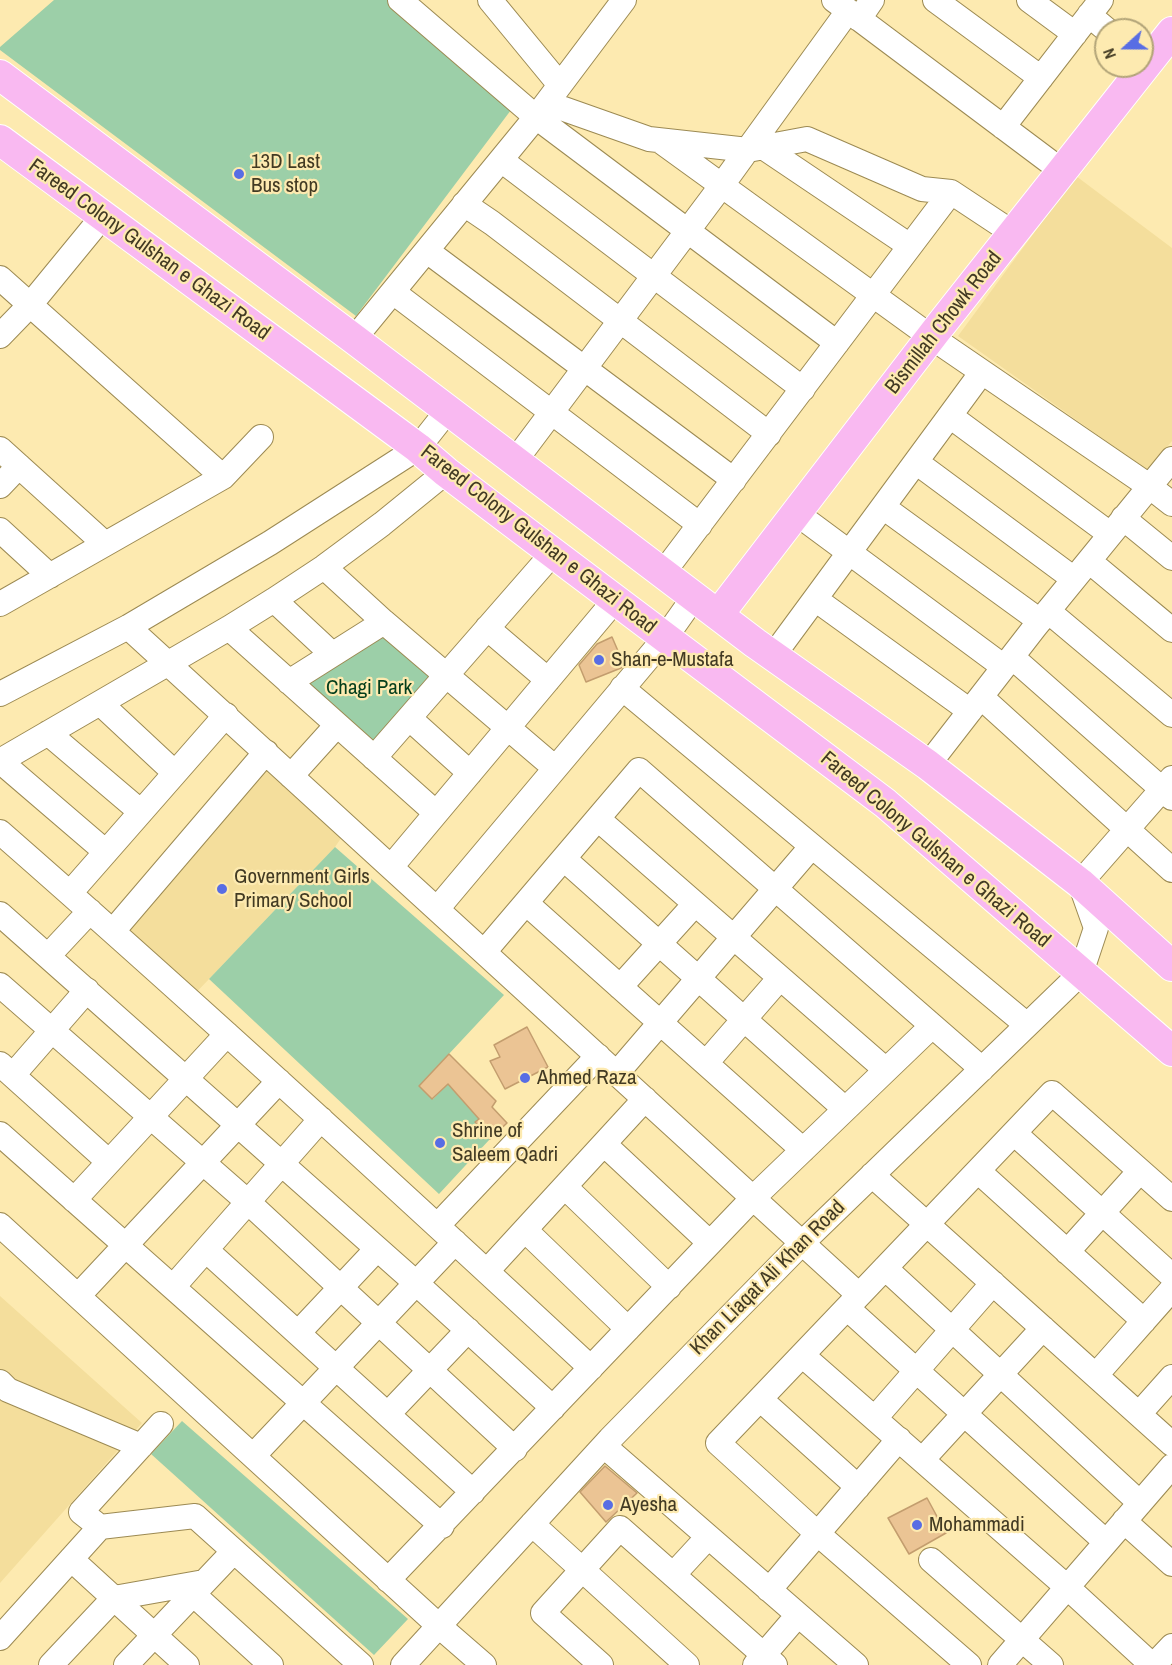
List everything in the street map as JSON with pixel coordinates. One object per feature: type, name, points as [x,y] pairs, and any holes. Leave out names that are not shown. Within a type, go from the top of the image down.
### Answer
[{"type":"main road","name":"Bismillah Chowk Road","points":[[1154,51],[1172,32]]},
{"type":"main road","points":[[0,75],[773,656],[928,765],[1080,883],[1172,966]]},
{"type":"main road","name":"Bismillah Chowk Road","points":[[718,615],[1132,78]]},
{"type":"main road","name":"Fareed Colony Gulshan e Ghazi Road","points":[[0,140],[418,448],[446,472],[885,803],[1172,1051]]},
{"type":"street","points":[[400,0],[548,102],[688,231],[837,343]]},
{"type":"street","points":[[935,0],[1041,78]]},
{"type":"street","points":[[1003,127],[1041,78],[1093,20],[1029,0]]},
{"type":"street","points":[[354,339],[548,102],[622,1]]},
{"type":"street","points":[[502,4],[548,102],[649,139],[755,148],[807,139],[922,189],[951,192],[1013,233]]},
{"type":"street","points":[[515,461],[722,185],[755,148],[853,7],[1003,127],[1062,171]]},
{"type":"street","points":[[659,140],[932,337],[1172,504]]},
{"type":"street","points":[[755,148],[910,246]]},
{"type":"street","points":[[501,160],[803,389]]},
{"type":"street","points":[[663,573],[951,192]]},
{"type":"street","points":[[464,204],[769,434]]},
{"type":"street","points":[[0,336],[30,305],[103,216]]},
{"type":"street","points":[[427,251],[734,480]]},
{"type":"street","points":[[0,278],[223,477]]},
{"type":"street","points":[[393,292],[700,525]]},
{"type":"street","points":[[773,656],[982,372]]},
{"type":"street","points":[[0,694],[128,627],[270,543],[418,448],[448,410]]},
{"type":"street","points":[[950,416],[1116,526],[1172,558]]},
{"type":"street","points":[[0,604],[223,477],[261,437]]},
{"type":"street","points":[[0,449],[105,544]]},
{"type":"street","points":[[928,765],[1044,616],[1172,459]]},
{"type":"street","points":[[916,462],[1172,630]]},
{"type":"street","points":[[0,486],[19,466]]},
{"type":"street","points":[[106,852],[0,761],[274,600],[382,524],[446,472]]},
{"type":"street","points":[[883,507],[1044,616],[1172,715]]},
{"type":"street","points":[[796,513],[1008,662],[1169,789],[1127,829],[1080,883]]},
{"type":"street","points":[[0,530],[50,576]]},
{"type":"street","points":[[374,758],[553,553]]},
{"type":"street","points":[[324,567],[384,622],[555,768]]},
{"type":"street","points":[[437,909],[665,638],[694,597]]},
{"type":"street","points":[[815,599],[976,704],[1127,829],[1172,870]]},
{"type":"street","points":[[274,600],[332,654]]},
{"type":"street","points":[[391,867],[615,600]]},
{"type":"street","points":[[289,682],[384,622]]},
{"type":"street","points":[[128,627],[802,1243],[916,1371],[1106,1542]]},
{"type":"street","points":[[229,628],[436,813]]},
{"type":"street","points":[[487,628],[548,680]]},
{"type":"street","points":[[622,688],[1027,1025]]},
{"type":"street","points":[[100,703],[175,773]]},
{"type":"street","points":[[70,894],[225,715]]},
{"type":"street","points":[[409,718],[470,773]]},
{"type":"street","points":[[291,776],[337,725]]},
{"type":"street","points":[[48,733],[141,812]]},
{"type":"street","points":[[113,931],[266,752]]},
{"type":"street","points":[[484,952],[639,770],[982,1069]]},
{"type":"street","points":[[598,819],[886,1070]]},
{"type":"street","points":[[0,832],[438,1225],[591,1368]]},
{"type":"street","points":[[617,1073],[812,846]]},
{"type":"street","points":[[564,859],[845,1109]]},
{"type":"street","name":"Khan Liaqat Ali Khan Road","points":[[403,1665],[604,1446],[802,1243],[1081,973],[1096,928],[1080,883]]},
{"type":"street","points":[[526,903],[803,1150]]},
{"type":"street","points":[[620,987],[695,904]]},
{"type":"street","points":[[48,956],[90,911]]},
{"type":"street","points":[[0,914],[416,1283],[553,1408]]},
{"type":"street","points":[[706,1063],[780,978]]},
{"type":"street","points":[[0,985],[248,1202],[515,1449]]},
{"type":"street","points":[[87,990],[52,1030],[6,1069],[109,1162]]},
{"type":"street","points":[[388,1580],[753,1198],[932,1026]]},
{"type":"street","points":[[74,1200],[227,1034]]},
{"type":"street","points":[[438,1225],[598,1056]]},
{"type":"street","points":[[78,1296],[279,1082]]},
{"type":"street","points":[[969,1665],[818,1534],[718,1443],[1052,1093],[1172,1200]]},
{"type":"street","points":[[487,1271],[645,1099]]},
{"type":"street","points":[[172,1287],[321,1119]]},
{"type":"street","points":[[1014,1133],[1172,1276]]},
{"type":"street","points":[[0,1134],[442,1526]]},
{"type":"street","points":[[604,1144],[710,1243]]},
{"type":"street","points":[[978,1171],[1144,1321]]},
{"type":"street","points":[[1067,1252],[1140,1171]]},
{"type":"street","points":[[872,1175],[1172,1444]]},
{"type":"street","points":[[565,1187],[669,1287]]},
{"type":"street","points":[[0,1225],[484,1665]]},
{"type":"street","points":[[525,1230],[628,1329]]},
{"type":"street","points":[[253,1456],[455,1242]]},
{"type":"street","points":[[298,1333],[377,1249]]},
{"type":"street","points":[[206,1250],[473,1492]]},
{"type":"street","points":[[885,1268],[1140,1503]]},
{"type":"street","points":[[875,1418],[993,1283]]},
{"type":"street","points":[[1096,1376],[1172,1289]]},
{"type":"street","points":[[922,1460],[1043,1328]]},
{"type":"street","points":[[388,1414],[468,1330]]},
{"type":"street","points":[[802,1355],[1153,1665],[1172,1646]]},
{"type":"street","points":[[1139,1414],[1172,1377]]},
{"type":"street","points":[[0,1382],[8,1390],[141,1446]]},
{"type":"street","points":[[760,1399],[858,1487]]},
{"type":"street","points":[[100,1527],[81,1512],[161,1424]]},
{"type":"street","points":[[769,1590],[899,1439]]},
{"type":"street","points":[[604,1446],[856,1665]]},
{"type":"street","points":[[1000,1665],[1172,1466]]},
{"type":"street","points":[[0,1638],[100,1527],[195,1516],[361,1665]]},
{"type":"street","points":[[1124,1521],[1172,1564]]},
{"type":"street","points":[[532,1524],[687,1665]]},
{"type":"street","points":[[600,1665],[543,1613],[620,1528],[764,1662],[798,1615]]},
{"type":"street","points":[[673,1575],[708,1537]]},
{"type":"street","points":[[126,1665],[234,1551]]},
{"type":"street","points":[[71,1559],[187,1665]]},
{"type":"street","points":[[931,1560],[1051,1665]]},
{"type":"street","points":[[51,1665],[114,1598],[198,1588]]},
{"type":"street","points":[[198,1588],[271,1665]]},
{"type":"shaded area","points":[[1076,176],[1172,248],[1172,441],[1147,470],[958,336]]},
{"type":"shaded area","name":"Government Girls Primary School","points":[[266,752],[348,828],[335,847],[189,1000],[113,931]]},
{"type":"shaded area","points":[[0,1296],[142,1423],[0,1583]]},
{"type":"green space","points":[[54,0],[400,0],[517,102],[356,316],[0,50],[0,47]]},
{"type":"green space","name":"Chagi Park","points":[[384,622],[446,675],[374,758],[289,682]]},
{"type":"green space","points":[[335,847],[504,995],[419,1086],[433,1099],[448,1084],[479,1119],[476,1122],[490,1139],[439,1194],[209,979]]},
{"type":"green space","points":[[182,1421],[408,1619],[374,1655],[151,1454]]},
{"type":"building","name":"Shan-e-Mustafa","points":[[612,637],[624,665],[586,682],[579,665],[597,644]]},
{"type":"building","points":[[527,1027],[548,1067],[505,1089],[490,1061],[500,1057],[494,1045]]},
{"type":"building","points":[[449,1054],[496,1101],[492,1107],[507,1123],[490,1139],[475,1122],[479,1119],[448,1084],[432,1099],[419,1086]]},
{"type":"building","name":"Ayesha","points":[[605,1466],[637,1493],[606,1522],[580,1492]]},
{"type":"building","name":"Mohammadi","points":[[927,1498],[946,1533],[909,1554],[888,1518]]},
{"type":"place","name":"13D Last Bus stop","points":[[239,174]]},
{"type":"place","name":"Shan-e-Mustafa","points":[[599,660]]},
{"type":"place","name":"Government Girls Primary School","points":[[222,889]]},
{"type":"place","name":"Ahmed Raza","points":[[525,1078]]},
{"type":"place","name":"Shrine of Saleem Qadri","points":[[440,1143]]},
{"type":"place","name":"Ayesha","points":[[608,1505]]},
{"type":"place","name":"Mohammadi","points":[[917,1525]]}]
